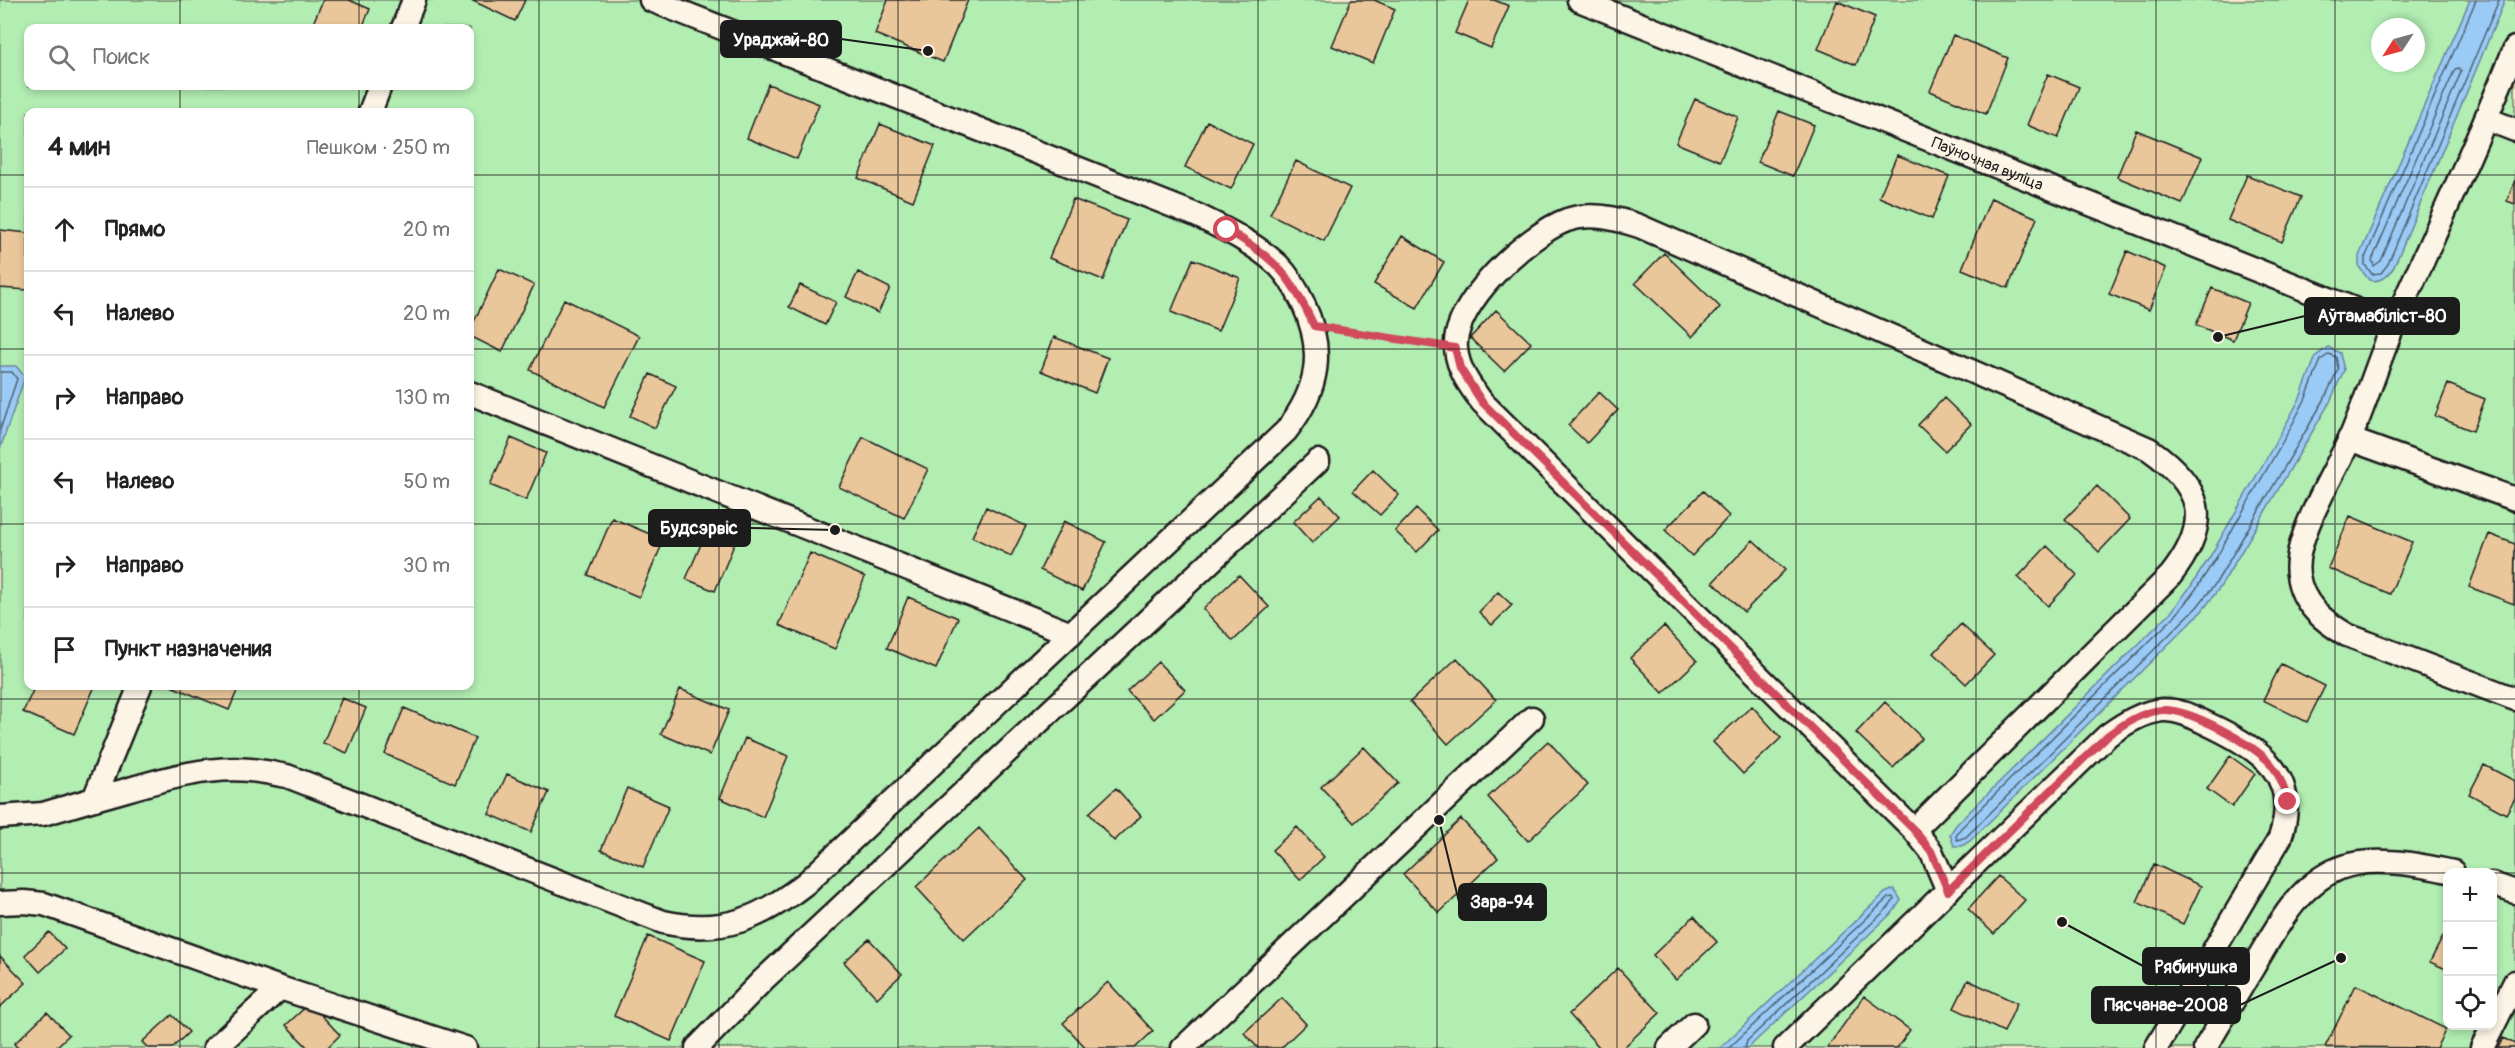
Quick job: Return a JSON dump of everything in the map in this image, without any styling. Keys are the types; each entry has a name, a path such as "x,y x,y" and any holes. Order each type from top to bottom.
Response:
{"lane":[{"path":"405,24 414,0"},
{"path":"0,817 43,814 182,775 218,770 250,770 287,776 663,922 689,928 737,922 761,913 785,900 806,883 1286,431 1302,411 1313,386 1317,358 1314,326 1299,293 1280,267 1255,246 1196,215 651,0"},
{"name":"Паўночная вуліца","path":"1579,0 2394,325"},
{"path":"2515,48 2487,119 2394,325 2349,440 2298,553 2297,574 2303,594 2314,612 2330,625 2348,635 2515,699"},
{"path":"372,108 378,90"},
{"path":"2487,119 2515,130"},
{"path":"1914,830 2171,575 2183,560 2193,543 2198,523 2195,504 2186,482 2170,464 2149,449 1649,230 1614,218 1591,216 1568,220 1546,231 1527,244 1481,289 1467,307 1457,327 1455,348 1460,368 1482,402 1914,830 1931,851 1948,891"},
{"path":"474,395 1071,634"},
{"path":"2349,440 2515,499"},
{"path":"697,1048 763,980 1318,461"},
{"path":"94,799 138,690"},
{"path":"1785,1048 2108,735 2135,718 2157,711 2177,711 2242,741 2258,751 2273,766 2283,784 2288,802 2286,820 2280,838 2156,1048"},
{"path":"1183,1048 1532,718"},
{"path":"2205,1048 2282,918 2298,897 2318,879 2342,867 2366,863 2400,863 2443,871"},
{"path":"2497,885 2515,892"},
{"path":"0,903 44,904 280,987 465,1048"},
{"path":"2482,1048 2515,982"},
{"path":"215,1048 280,987"},
{"path":"1669,1048 1694,1024"}],"path":[{"path":"1314,326 1455,348"}],"green space":[{"path":"0,0 2515,0 2515,1048 0,1048"}],"water":[{"path":"2470,0 2505,0 2394,267 2383,278 2369,280 2359,267 2359,256"},
{"path":"2328,347 2340,353 2344,370 2330,402 2221,586 2202,611 1970,841 1962,846 1954,846 1950,834 1956,825 2172,611 2191,586 2286,424 2300,398 2316,356"},
{"path":"0,366 16,366 24,376 24,380 0,449"},
{"path":"1894,889 1901,900 1894,911 1748,1048 1720,1048 1885,893"}],"building":[{"path":"323,0 349,0 370,9 364,24 313,24"},
{"path":"471,0 525,0 515,21"},
{"path":"888,0 968,0 943,62 875,34"},
{"path":"1351,0 1374,0 1395,9 1373,63 1332,46"},
{"path":"1469,0 1494,0 1509,6 1491,48 1455,33"},
{"path":"1837,1 1875,17 1856,65 1818,49"},
{"path":"1953,35 2008,58 1986,114 1930,91"},
{"path":"2048,74 2079,87 2058,138 2027,125"},
{"path":"768,84 819,104 797,159 747,138"},
{"path":"1695,99 1738,117 1720,161 1676,143"},
{"path":"1779,111 1814,125 1793,176 1758,162"},
{"path":"1207,121 1253,144 1231,189 1185,167"},
{"path":"880,124 935,146 913,201 858,178"},
{"path":"2136,130 2202,157 2182,204 2117,177"},
{"path":"1897,155 1949,176 1932,219 1879,197"},
{"path":"1296,161 1350,188 1324,241 1270,214"},
{"path":"2247,175 2301,197 2282,242 2228,220"},
{"path":"2515,180 2515,204 2507,201"},
{"path":"1991,198 2037,218 2008,288 1962,269"},
{"path":"1073,199 1127,220 1103,280 1049,258"},
{"path":"0,230 24,233 24,290 0,288"},
{"path":"1402,236 1444,262 1417,308 1374,284"},
{"path":"2127,251 2166,268 2149,310 2109,294"},
{"path":"1664,253 1720,307 1692,337 1635,283"},
{"path":"1193,259 1240,278 1218,331 1171,312"},
{"path":"499,269 534,285 502,352 474,338 474,322"},
{"path":"858,272 890,288 878,313 846,297"},
{"path":"800,285 836,302 825,325 789,307"},
{"path":"2212,288 2248,303 2233,340 2196,325"},
{"path":"564,299 639,336 604,407 530,370"},
{"path":"1496,310 1531,343 1504,371 1470,338"},
{"path":"1054,337 1108,358 1095,393 1041,371"},
{"path":"650,374 676,386 655,428 630,416"},
{"path":"2448,384 2485,399 2473,431 2435,416"},
{"path":"1599,392 1618,410 1587,443 1568,425"},
{"path":"1944,398 1971,424 1945,451 1918,425"},
{"path":"863,437 928,469 904,518 839,487"},
{"path":"511,438 546,453 526,500 490,485"},
{"path":"1373,470 1399,495 1380,515 1353,491"},
{"path":"2097,486 2130,519 2099,552 2065,519"},
{"path":"1703,491 1729,516 1692,556 1665,530"},
{"path":"1321,496 1340,516 1312,543 1293,522"},
{"path":"986,507 1026,526 1011,556 972,537"},
{"path":"1416,509 1438,530 1417,552 1395,531"},
{"path":"2350,516 2412,542 2390,594 2328,568"},
{"path":"612,518 664,540 639,597 588,575"},
{"path":"1064,521 1106,542 1082,591 1040,570"},
{"path":"708,528 736,540 715,591 686,579"},
{"path":"2489,534 2515,544 2514,604 2469,587"},
{"path":"1753,540 1785,570 1744,612 1713,582"},
{"path":"2047,546 2077,575 2048,606 2018,577"},
{"path":"810,553 865,577 835,649 779,625"},
{"path":"1239,575 1269,607 1233,641 1203,609"},
{"path":"1498,592 1512,605 1492,625 1479,612"},
{"path":"908,597 958,618 936,669 887,648"},
{"path":"1961,624 1994,655 1966,684 1934,653"},
{"path":"1664,626 1697,661 1663,693 1630,658"},
{"path":"1457,658 1496,700 1448,744 1410,702"},
{"path":"1158,662 1185,690 1154,719 1127,691"},
{"path":"2281,664 2325,686 2307,722 2263,700"},
{"path":"680,689 729,710 710,755 661,734"},
{"path":"33,690 93,690 74,734 23,712"},
{"path":"181,690 237,690 229,710"},
{"path":"342,698 366,708 347,753 323,743"},
{"path":"1885,702 1922,738 1893,768 1856,733"},
{"path":"1752,706 1781,738 1743,774 1713,742"},
{"path":"404,708 475,738 455,784 385,754"},
{"path":"745,738 788,756 763,817 720,798"},
{"path":"1548,741 1588,785 1528,841 1488,797"},
{"path":"1364,747 1398,783 1354,823 1321,787"},
{"path":"2230,756 2255,774 2232,807 2207,789"},
{"path":"2484,765 2515,781 2515,798 2506,814 2469,794"},
{"path":"507,774 549,792 531,832 489,814"},
{"path":"627,788 669,806 643,867 601,850"},
{"path":"1116,788 1141,816 1114,841 1089,813"},
{"path":"1461,819 1498,858 1439,913 1403,874"},
{"path":"1297,827 1324,857 1300,880 1272,850"},
{"path":"979,828 1027,880 964,939 916,887"},
{"path":"2154,864 2201,886 2183,924 2137,902"},
{"path":"1998,876 2025,900 1994,934 1968,909"},
{"path":"1694,916 1717,942 1676,980 1653,955"},
{"path":"49,932 65,949 40,972 25,955"},
{"path":"648,936 705,961 671,1041 614,1016"},
{"path":"2443,937 2443,968 2430,962"},
{"path":"869,939 902,974 877,998 844,962"},
{"path":"0,956 26,983 0,1007"},
{"path":"1618,968 1660,1013 1623,1048 1600,1048 1569,1014"},
{"path":"1968,980 2017,1003 2004,1032 1954,1008"},
{"path":"1108,982 1153,1031 1135,1048 1086,1048 1063,1023"},
{"path":"2356,985 2445,1030 2436,1048 2325,1047"},
{"path":"1864,996 1910,1030 1897,1048 1827,1048"},
{"path":"1282,998 1306,1024 1281,1048 1258,1048 1244,1033"},
{"path":"310,1003 340,1035 327,1048 308,1048 286,1025"},
{"path":"47,1012 69,1035 55,1048 18,1048 14,1044"},
{"path":"172,1015 189,1032 172,1048 148,1048 142,1042"},
{"path":"2503,1038 2515,1044 2515,1048 2498,1048"}],"place":[{"name":"Ураджай-80","path":"928,51"},
{"name":"Аўтамабіліст-80","path":"2218,337"},
{"name":"Будсэрвіс","path":"835,530"},
{"name":"Зара-94","path":"1439,820"},
{"name":"Рябинушка","path":"2062,922"},
{"name":"Пясчанае-2008","path":"2341,958"}],"route":[{"path":"1227,230 1255,246 1280,267 1299,293 1314,326 1455,348 1460,368 1482,402 1924,840 1937,862 1948,891 2108,735 2135,718 2150,712 2177,711 2242,741 2258,751 2273,766 2283,784 2288,802"}]}
